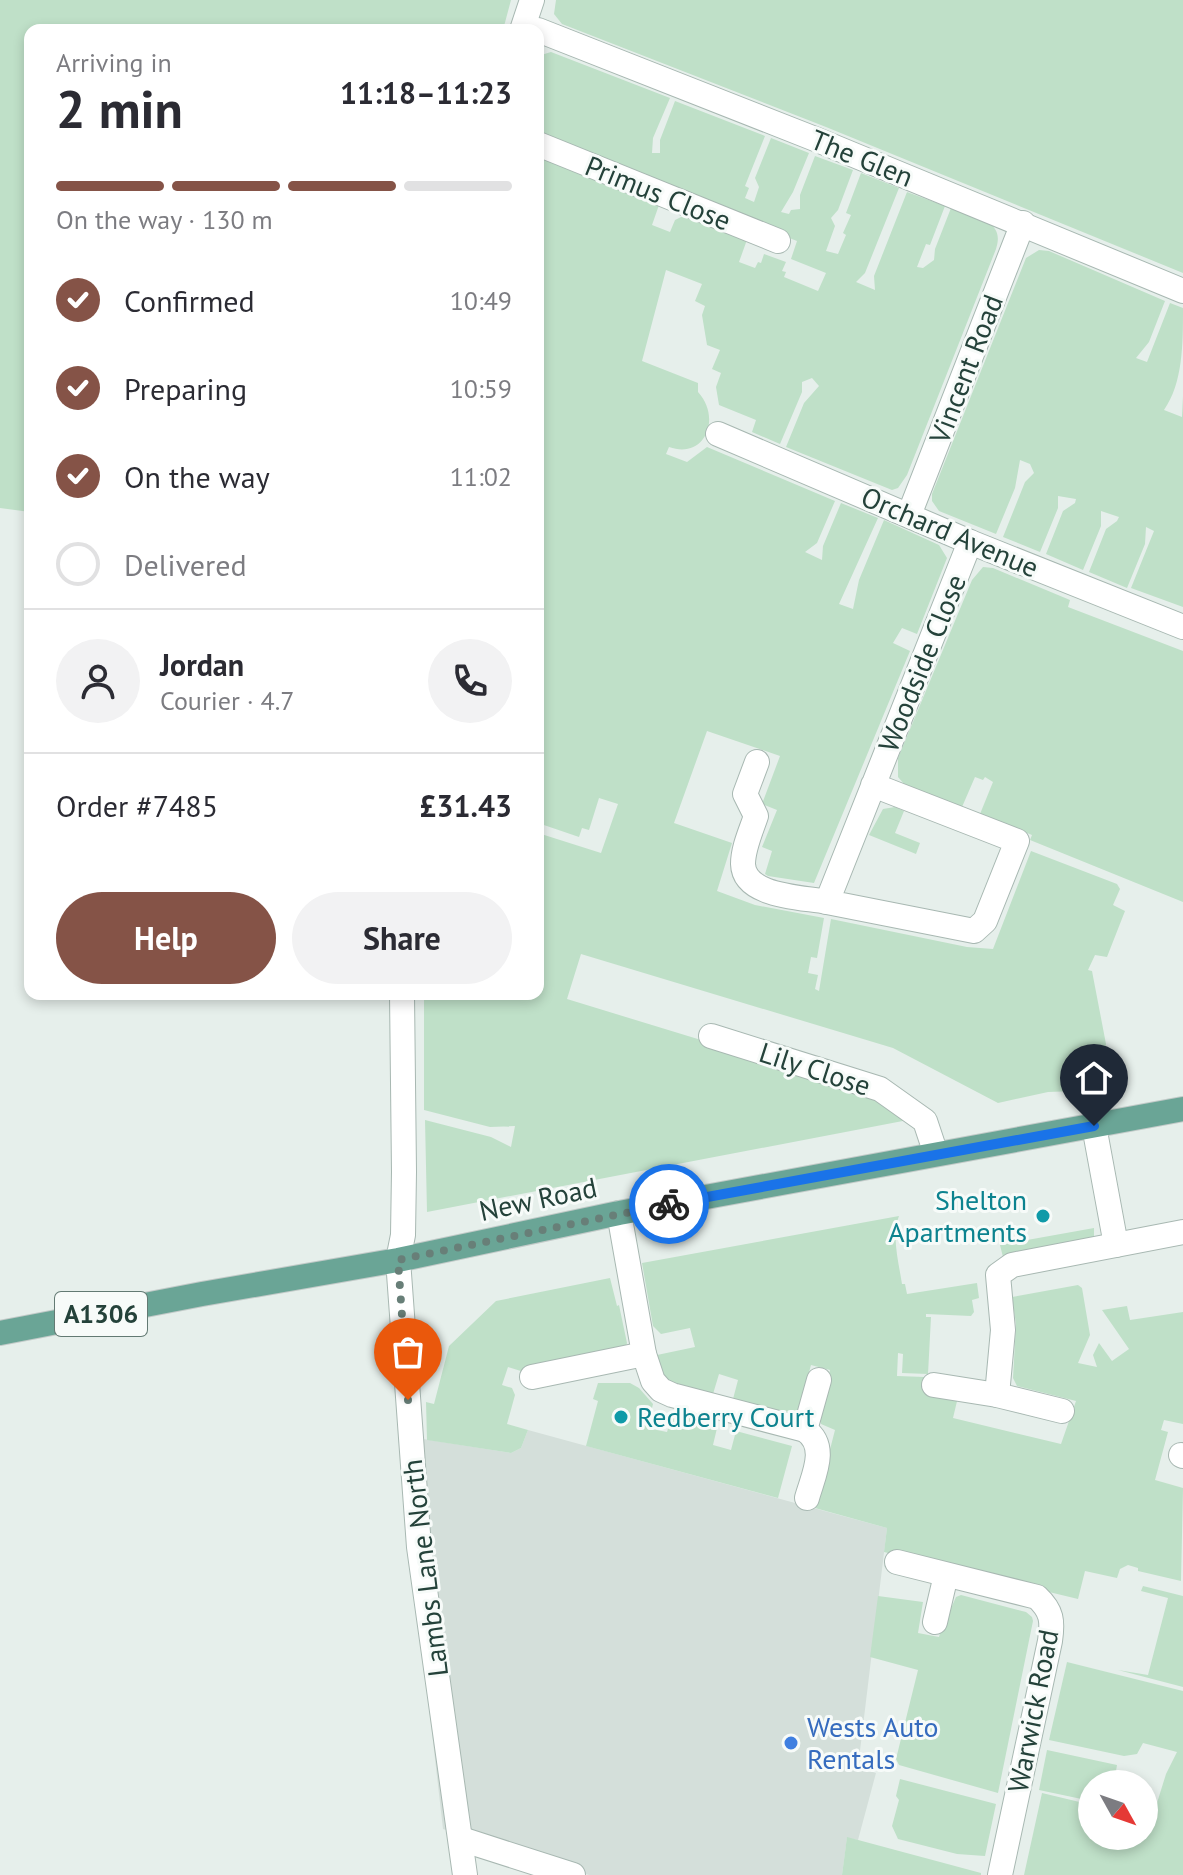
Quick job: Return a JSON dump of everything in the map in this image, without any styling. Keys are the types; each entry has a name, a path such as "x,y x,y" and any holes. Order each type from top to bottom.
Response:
{"main road":[{"name":"New Road","path":"0,1333 398,1260 619,1213 1183,1109"}],"street":[{"path":"530,24 532,0"},
{"name":"The Glen","path":"544,35 1023,223 1183,291"},
{"name":"Primus Close","path":"544,146 778,241"},
{"name":"Vincent Road","path":"909,515 1023,223"},
{"name":"Orchard Avenue","path":"718,434 970,542 1183,627"},
{"name":"Woodside Close","path":"827,902 970,542"},
{"name":"Woodside Close","path":"757,762 745,794 756,816 746,848 745,875 751,884 762,889 974,931 985,921 1017,841 873,785"},
{"name":"Lambs Lane North","path":"402,1000 404,1172 403,1235 398,1260 419,1547 465,1875"},
{"name":"Lily Close","path":"711,1036 880,1089 925,1121 936,1154"},
{"path":"1094,1126 1116,1245"},
{"path":"619,1213 644,1354 653,1381 661,1390 672,1395 805,1430 814,1436 818,1445 807,1498"},
{"path":"997,1395 1003,1330 998,1275 1012,1265 1183,1232"},
{"path":"532,1377 644,1354"},
{"path":"805,1430 819,1380"},
{"path":"934,1385 997,1395 1062,1411"},
{"name":"Warwick Road","path":"897,1562 1037,1597 1049,1608 1052,1623 1000,1875"},
{"path":"935,1622 946,1575"},
{"path":"461,1839 573,1875"}],"shaded area":[{"path":"528,1430 887,1528 858,1767 876,1773 858,1840 847,1838 842,1875 589,1875 443,1829 398,1435 511,1453 521,1448"}],"green space":[{"path":"0,0 511,0 505,24 24,24 24,511 0,508"},
{"path":"556,0 1183,0 1183,273 826,127 562,24 554,14"},
{"path":"551,52 670,98 653,138 652,153 660,153 660,140 675,101 765,136 745,186 749,188 745,198 754,202 759,187 755,178 771,138 809,153 781,212 789,214 791,210 800,209 800,195 815,156 853,170 838,210 831,218 835,226 826,251 838,254 851,215 846,213 861,173 899,188 865,273 856,282 875,290 874,276 907,192 945,206 930,245 926,244 917,267 923,268 934,260 935,249 951,208 991,224 996,230 996,249 907,475 898,488 892,490 786,447 804,403 819,386 812,378 802,382 802,392 780,444 752,432 756,420 719,405 716,387 721,373 712,369 720,350 707,345 702,315 705,306 695,301 702,284 666,270 642,361 698,383 698,392 709,413 709,424 706,434 692,448 669,447 666,454 687,462 707,447 835,501 817,543 805,552 822,560 823,546 841,503 878,518 839,604 853,609 859,580 884,520 939,545 947,558 917,634 902,628 893,643 910,651 814,883 765,874 772,851 762,847 777,810 762,804 780,756 707,731 674,823 732,843 717,891 755,905 824,918 817,958 811,957 808,973 818,975 815,989 819,991 831,919 967,947 993,949 1031,851 1117,884 1120,889 1113,905 1125,911 1107,957 1095,955 1088,970 1092,971 1106,1044 1103,1084 998,1103 893,1048 581,954 567,999 874,1093 908,1120 427,1212 425,1120 491,1137 511,1147 515,1126 490,1127 424,1110 424,1000 544,1000 544,835 601,853 618,804 599,798 589,830 582,828 579,837 544,825 544,154 659,205 652,225 670,232 675,220 687,214 748,237 739,262 755,268 764,254 786,262 782,271 786,272 784,277 818,291 826,273 791,259 797,241 544,141 544,54"},
{"path":"1039,250 1049,251 1165,301 1149,342 1136,358 1147,362 1170,303 1183,308 1178,375 1164,410 1182,417 1183,396 1183,607 1131,588 1154,531 1146,527 1145,544 1127,588 1089,572 1106,529 1119,517 1101,511 1101,526 1083,570 1046,554 1063,511 1076,499 1058,496 1058,508 1040,552 1003,537 1025,482 1034,473 1030,464 1020,460 1015,488 996,534 939,511 932,501 932,494 1026,258"},
{"path":"983,567 993,568 1070,600 1068,607 1183,651 1183,902 1030,840 1032,835 980,814 993,782 985,777 983,780 975,777 962,807 904,784 898,777 898,758 972,580"},
{"path":"895,807 904,811 895,833 920,843 916,854 869,835 883,809"},
{"path":"899,1216 896,1250 902,1284 905,1284 907,1294 977,1283 979,1298 972,1300 974,1312 971,1316 926,1314 926,1317 931,1317 928,1374 902,1373 903,1354 898,1353 897,1376 925,1377 925,1394 958,1397 953,1418 1061,1444 1076,1401 1017,1386 1013,1378 1016,1324 1012,1297 1078,1285 1082,1288 1090,1335 1078,1363 1097,1367 1093,1355 1099,1343 1112,1361 1129,1349 1102,1310 1127,1306 1130,1320 1183,1312 1183,1424 1164,1420 1161,1430 1168,1432 1155,1480 1183,1488 1181,1581 1138,1571 1138,1568 1128,1565 1120,1569 1117,1578 1085,1571 1078,1599 884,1552 887,1528 815,1508 835,1430 821,1424 819,1416 830,1370 811,1365 799,1410 794,1415 733,1399 738,1380 719,1374 713,1394 665,1380 657,1355 695,1347 690,1328 661,1334 653,1326 642,1263"},
{"path":"1094,1228 1094,1239 1003,1257 1000,1245"},
{"path":"610,1278 619,1305 627,1343 625,1349 524,1372 508,1367 502,1385 512,1388 515,1395 507,1424 528,1430 521,1448 511,1453 427,1440 426,1402 434,1404 449,1346 496,1301"},
{"path":"598,1383 630,1383 639,1388 653,1404 647,1428 667,1432 673,1412 718,1424 713,1445 731,1450 736,1431 792,1446 778,1498 586,1446 598,1401 593,1399"},
{"path":"1143,1586 1183,1596 1183,1687 1118,1670 1148,1675 1168,1598 1141,1591"},
{"path":"961,1595 1026,1612 1033,1621 998,1793 899,1765 896,1759 918,1670 870,1657 878,1596 923,1602 918,1633 939,1637 947,1605 952,1606 956,1597"},
{"path":"1067,1662 1183,1691 1183,1875 1024,1875 1042,1793 1078,1802 1078,1850 1158,1850 1158,1800 1177,1752 1143,1743 1137,1754 1124,1756 1049,1740"},
{"path":"1047,1750 1117,1765 1116,1770 1078,1770 1078,1798 1039,1790"},
{"path":"900,1779 996,1804 985,1856 957,1854 898,1839 892,1826 899,1800 896,1796"},
{"path":"847,1837 981,1873 981,1875 842,1875"}],"way so far":[{"path":"408,1400 398,1260 669,1204"}],"place":[{"name":"Shelton Apartments","path":"1043,1216"},
{"name":"Redberry Court","path":"621,1417"},
{"name":"Wests Auto Rentals","path":"791,1743"}],"route":[{"path":"669,1204 1094,1126"}]}
